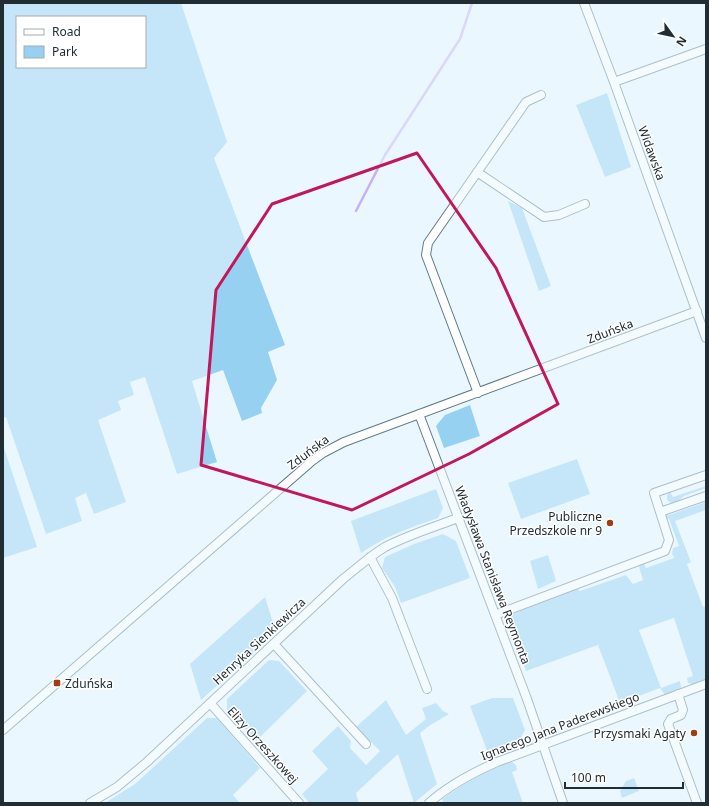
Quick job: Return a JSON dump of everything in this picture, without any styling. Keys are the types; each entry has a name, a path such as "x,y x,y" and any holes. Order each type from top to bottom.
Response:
{"street":[{"name":"Widawska","path":"584,3 697,311 704,323 706,338"},
{"path":"614,82 706,49"},
{"path":"478,393 426,255 428,243 526,102 541,95"},
{"path":"477,172 544,217 559,215 585,204"},
{"name":"Zduńska","path":"3,730 323,453 344,442 697,311"},
{"name":"Władysława Stanisława Reymonta","path":"419,414 544,744 564,803"},
{"path":"495,615 665,551 669,540 654,494 706,474"},
{"path":"660,512 706,496"},
{"name":"Henryka Sienkiewicza","path":"90,803 117,787 147,762 210,702 370,557 384,548 409,536 458,518"},
{"path":"370,557 392,598 427,689"},
{"path":"274,644 366,744"},
{"name":"Ignacego Jana Paderewskiego","path":"429,803 454,784 475,772 544,744 706,684"},
{"path":"678,694 683,710 681,715 671,719 668,724 697,803"},
{"name":"Elizy Orzeszkowej","path":"210,702 299,803"}],"highlighted area":[{"path":"417,153 496,268 558,404 469,454 352,510 201,465 216,290 272,204"}],"green space":[{"path":"3,3 181,3 227,142 214,158 285,345 268,352 277,380 261,408 262,413 242,421 223,370 192,381 217,462 177,474 145,377 130,382 134,395 118,401 121,410 98,420 126,502 94,514 86,493 75,498 82,521 46,534 6,417 3,418"},
{"path":"607,93 631,167 605,177 576,105"},
{"path":"508,201 522,208 551,286 539,291"},
{"path":"470,405 480,436 444,448 436,426 445,415"},
{"path":"3,445 37,547 3,558"},
{"path":"577,459 590,494 521,519 508,483"},
{"path":"706,486 706,488 684,496 676,503 671,503 667,500 667,495 670,492 673,497"},
{"path":"436,489 443,508 438,518 389,537 361,553 351,521"},
{"path":"706,502 706,510 675,521 691,562 687,564 703,607 706,606 706,679 692,684 688,683 687,678 693,676 674,618 639,630 661,688 680,681 681,688 665,695 660,688 620,703 598,645 526,671 506,613 577,588 580,591 626,575 633,584 643,580 639,567 643,562 646,568 674,558 672,553 673,548 679,546 669,519 663,519 664,515 669,515"},
{"path":"443,534 456,541 470,578 401,603 395,587 382,568 385,557 414,544"},
{"path":"548,555 556,581 538,589 530,561"},
{"path":"265,597 276,632 201,700 190,664"},
{"path":"269,660 279,661 307,691 256,741 227,709 227,699"},
{"path":"492,698 513,698 525,730 519,741 488,753 470,706"},
{"path":"386,700 406,735 426,719 422,708 436,703 443,711 449,714 420,733 437,784 414,803 398,754 356,793 359,803 309,803 302,794 328,769 312,751 338,726 351,741 350,748 366,765 380,751 356,727"},
{"path":"207,718 217,718 260,768 233,795 240,803 105,803 135,784"},
{"path":"509,762 512,762 517,766 517,770 512,772 523,803 444,803 442,799 458,788"},
{"path":"634,778 639,791 622,798 620,791 626,781"}],"waterway":[{"path":"3,6 11,3"},
{"path":"356,211 385,155 460,39 472,3"}],"place":[{"name":"Publiczne Przedszkole nr 9","path":"610,523"},
{"name":"Zduńska","path":"57,683"},
{"name":"Przysmaki Agaty","path":"694,733"}]}
